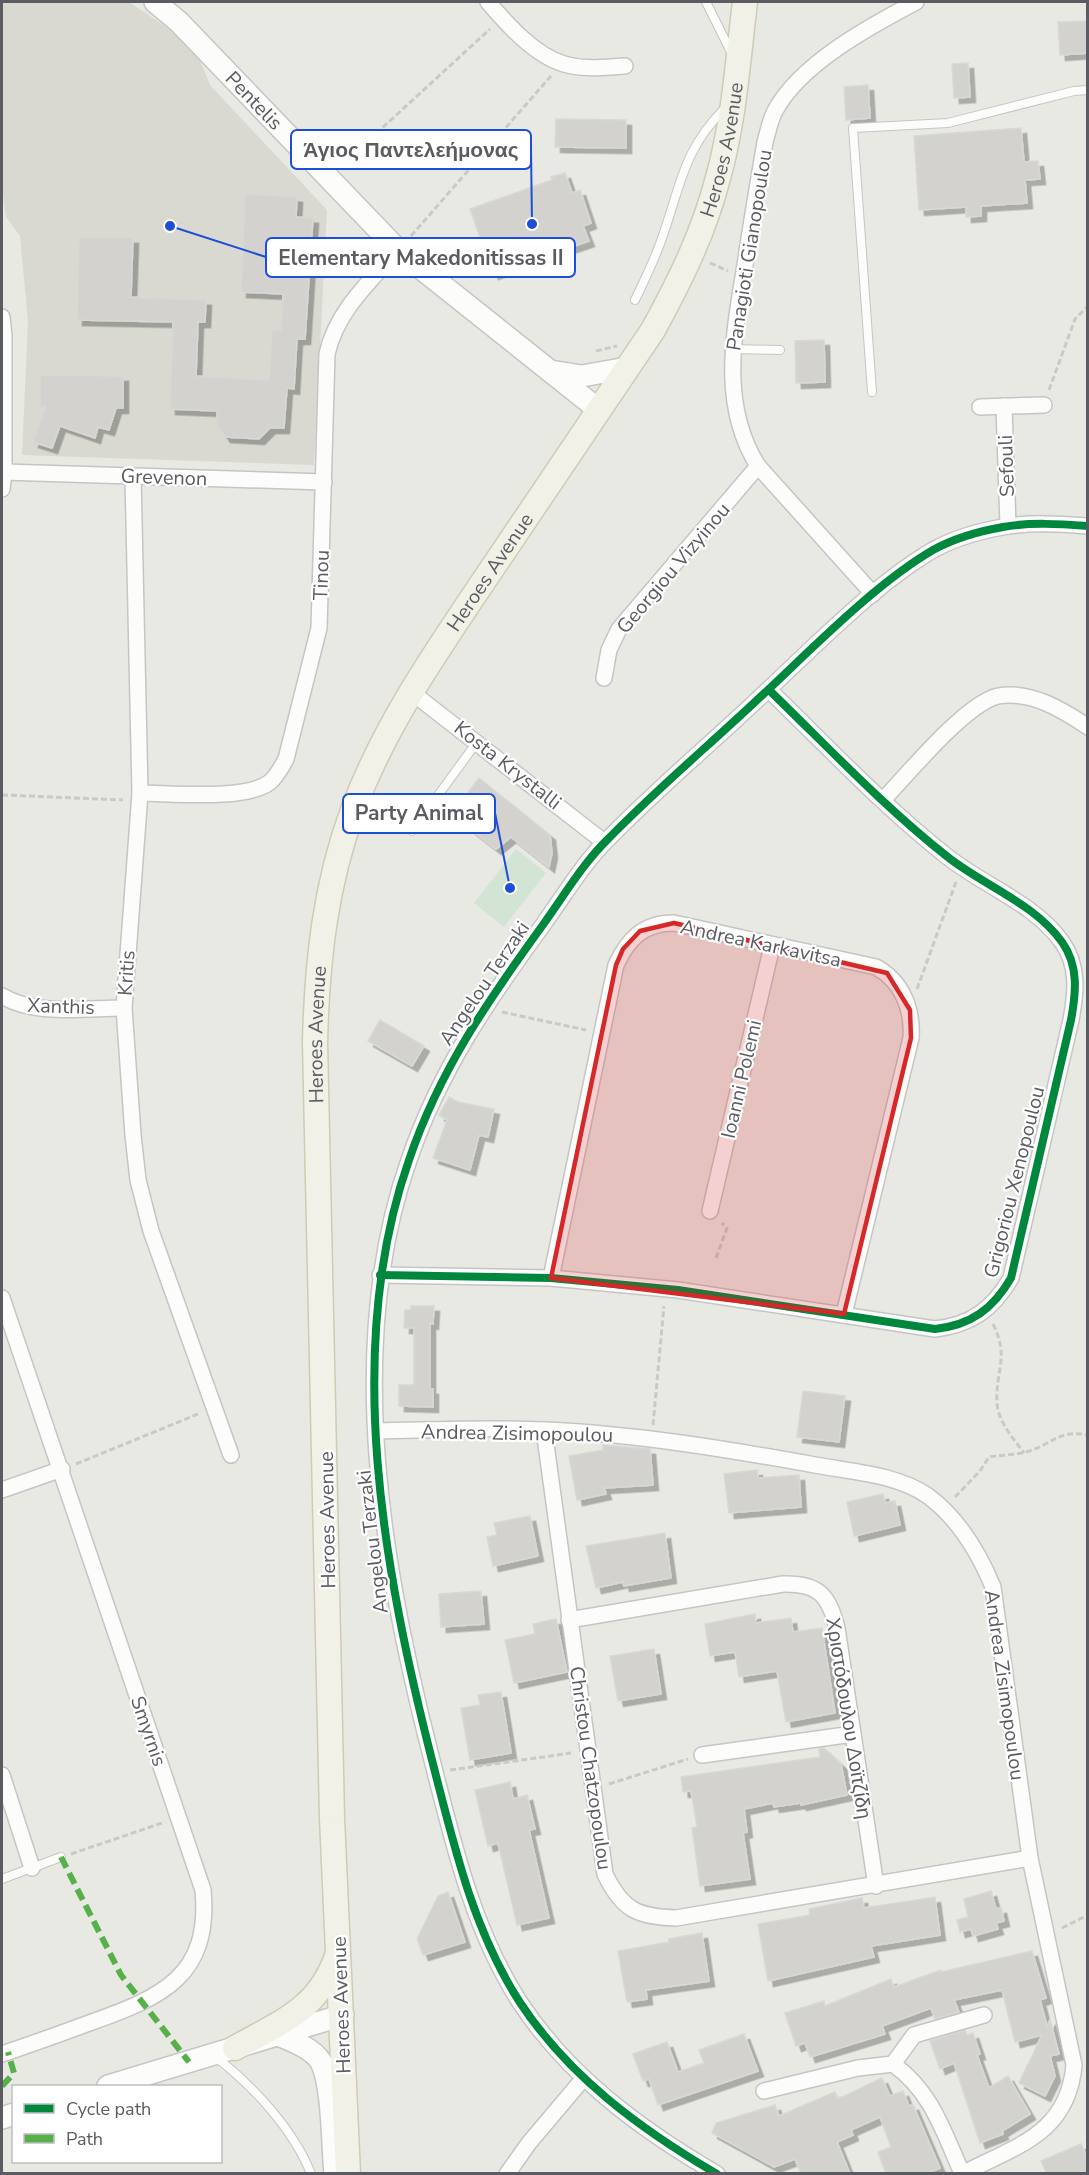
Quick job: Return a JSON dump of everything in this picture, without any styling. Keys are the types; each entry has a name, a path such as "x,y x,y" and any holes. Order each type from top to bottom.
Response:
{"main road":[{"name":"Heroes Avenue","path":"348,2174 343,2015 332,1818 315,1042 316,990 321,933 340,849 374,758 410,691 653,330 693,252 719,177 745,2"},
{"path":"224,2051 303,2009 322,1990 339,1949"}],"street":[{"name":"Pentelis","path":"155,2 179,22 398,250 599,410"},
{"path":"488,2 534,47 562,64 587,68 625,66"},
{"name":"Panagioti Gianopoulou","path":"873,594 758,466 740,432 735,412 732,349 765,142 775,111 801,76 845,44 916,2"},
{"name":"Tinou","path":"140,797 255,790 269,783 279,773 292,741 319,628 329,342 354,300 398,250"},
{"path":"2,316 4,472 2,489"},
{"path":"546,370 582,376 627,368"},
{"path":"980,407 1044,405"},
{"name":"Sefouli","path":"1004,406 1008,526"},
{"name":"Georgiou Vizyinou","path":"604,678 609,650 619,629 758,466"},
{"name":"Grevenon","path":"4,472 324,482"},
{"name":"Kritis","path":"133,476 140,797 124,1008 138,1180 151,1231 231,1455"},
{"name":"Angelou Terzaki","path":"717,2174 668,2145 584,2079 522,2006 487,1942 472,1903 435,1772 398,1619 384,1531 377,1431 375,1350 380,1275 385,1245 409,1159 459,1047 482,1008 604,842 873,594 937,548 980,532 1008,526 1088,526"},
{"name":"Grigoriou Xenopoulou","path":"380,1275 551,1278 666,1289 935,1329 954,1327 986,1311 1000,1297 1011,1278 1076,996 1075,977 1062,942 1047,925 962,866 883,800 769,690"},
{"name":"Kosta Krystalli","path":"410,691 478,741 604,842"},
{"path":"883,800 964,716 980,704 998,696 1038,700 1088,727"},
{"name":"Andrea Karkavitsa","path":"551,1278 616,965 623,949 640,931 654,925 674,923 876,967 895,982 910,1010 911,1038 844,1314"},
{"name":"Ioanni Polemi","path":"710,1211 772,946"},
{"name":"Xanthis","path":"2,996 13,1003 34,1007 124,1008"},
{"name":"Smyrnis","path":"2,1298 62,1469 203,1890 206,1915 197,1947 185,1971 167,1990 141,2004 2,2054"},
{"name":"Andrea Zisimopoulou","path":"377,1431 544,1430 652,1440 763,1455 887,1478 927,1496 943,1510 975,1550 993,1587 1030,1858 1074,2065 1068,2099 1050,2126 1031,2139 962,2173"},
{"name":"Christou Chatzopoulou","path":"544,1430 605,1874 619,1900 638,1913 676,1918 876,1886 1030,1858"},
{"path":"2,1490 62,1469"},
{"name":"Χριστόδουλου Δοϊτζίδη","path":"569,1620 783,1584 809,1587 820,1592 834,1615 876,1886"},
{"path":"702,1755 853,1734"},
{"path":"2,1775 32,1868"},
{"path":"111,2085 343,2015"},
{"path":"893,2064 914,2035 984,2015"},
{"path":"278,2034 299,2044 320,2061 327,2084 335,2174"},
{"path":"764,2091 858,2068 893,2064 914,2081 929,2101 962,2173"},
{"path":"507,2174 529,2143 584,2079"}],"lane":[{"path":"705,2 737,63"},
{"path":"872,392 853,128 948,123 1074,91 1088,90"},
{"path":"635,300 661,241 682,173 705,127 732,101"},
{"path":"732,349 780,350"},
{"path":"412,831 478,741"},
{"path":"2,1879 61,1857"},
{"path":"224,2051 241,2077 262,2098 294,2143 311,2174"}],"path":[{"path":"328,177 502,18"},
{"path":"398,250 562,64"},
{"path":"1044,405 1074,319 1088,306"},
{"path":"2,795 140,797"},
{"path":"910,1010 962,866"},
{"path":"482,1008 603,1034"},
{"path":"710,1211 727,1228 716,1258"},
{"path":"652,1440 666,1289"},
{"path":"986,1311 1002,1345 997,1403 1000,1416 1024,1453"},
{"path":"62,1469 214,1408"},
{"path":"943,1510 980,1471 989,1457 1024,1453 1040,1447 1060,1434 1075,1432 1088,1435"},
{"path":"435,1772 588,1751"},
{"path":"593,1789 702,1755"},
{"path":"61,1857 178,1818"},
{"path":"1046,1935 1088,1915"}],"highlighted area":[{"path":"674,923 887,973 910,1010 911,1038 844,1314 551,1278 616,965 623,949 640,931"}],"shaded area":[{"path":"2,2 129,2 194,46 210,85 327,210 314,465 22,455 28,321 20,236 6,217 2,188"}],"green space":[{"path":"516,849 546,873 504,927 474,903"}],"building":[{"path":"1088,21 1088,53 1060,55 1058,22"},
{"path":"968,63 970,97 954,98 952,64"},
{"path":"868,85 870,118 846,120 844,87"},
{"path":"556,119 626,120 626,148 555,147"},
{"path":"1021,128 1024,162 1038,161 1040,179 1025,180 1027,203 981,206 981,216 966,217 966,207 919,210 914,136"},
{"path":"565,173 572,193 580,190 591,223 583,226 589,241 493,274 470,209 552,180 551,177"},
{"path":"245,194 297,197 296,217 313,218 305,339 297,339 294,389 287,388 284,428 270,428 259,439 225,437 217,425 217,411 170,409 173,322 77,320 79,237 133,238 131,297 206,300 205,322 198,322 196,376 269,380 272,330 281,330 283,294 241,292"},
{"path":"824,340 825,382 796,383 795,341"},
{"path":"40,375 123,376 123,408 116,408 109,430 98,427 95,438 60,426 52,448 33,442 45,407 40,407"},
{"path":"479,778 550,835 552,853 549,867 511,837 496,849 470,829 481,816 462,800"},
{"path":"380,1020 424,1046 412,1066 368,1041"},
{"path":"449,1097 458,1102 494,1109 488,1137 479,1135 470,1170 433,1158 447,1120 439,1115"},
{"path":"411,1306 434,1306 433,1324 430,1323 430,1389 433,1389 433,1407 399,1406 399,1385 414,1385 414,1328 404,1328 405,1310 411,1310"},
{"path":"803,1391 845,1396 839,1442 797,1437"},
{"path":"603,1445 650,1449 653,1485 604,1488 606,1494 577,1500 569,1456 603,1450"},
{"path":"757,1470 758,1478 799,1475 801,1507 729,1513 724,1474"},
{"path":"883,1494 885,1503 895,1501 900,1525 854,1536 847,1502"},
{"path":"530,1516 538,1556 493,1566 487,1537 497,1535 494,1523"},
{"path":"665,1533 671,1578 624,1586 623,1582 596,1588 586,1546"},
{"path":"481,1591 484,1624 441,1627 439,1594"},
{"path":"755,1614 756,1623 791,1618 793,1632 822,1628 835,1713 786,1722 777,1671 739,1677 735,1652 710,1656 705,1624"},
{"path":"556,1619 567,1672 514,1683 505,1640 535,1634 533,1624"},
{"path":"654,1649 661,1694 618,1701 610,1656"},
{"path":"501,1692 511,1753 470,1760 461,1708 480,1705 478,1695"},
{"path":"824,1748 841,1764 847,1795 801,1805 801,1803 774,1807 773,1803 744,1809 747,1832 743,1833 750,1879 700,1886 692,1828 697,1827 691,1791 683,1792 681,1777 820,1757 819,1749"},
{"path":"510,1782 513,1799 527,1795 535,1829 529,1830 549,1918 517,1925 498,1843 488,1846 475,1790"},
{"path":"991,1891 996,1909 1001,1908 1004,1921 996,1923 998,1929 973,1936 971,1929 960,1932 957,1920 968,1917 964,1899"},
{"path":"448,1892 465,1942 423,1955 417,1939 438,1896"},
{"path":"935,1897 940,1935 871,1946 874,1957 768,1981 758,1924 810,1915 809,1909 862,1898 864,1908"},
{"path":"702,1933 709,1981 646,1990 647,1999 627,2002 618,1951 669,1942 669,1939"},
{"path":"1032,1951 1046,1998 1040,2000 1047,2026 1050,2020 1059,2054 1050,2056 1055,2076 1045,2096 1019,2083 1042,2035 1015,2042 1002,1990 954,2000 959,2012 935,2019 931,2008 882,2026 885,2034 810,2057 805,2043 796,2046 785,2013 824,2001 825,2006 891,1979 894,1987 941,1970 941,1972"},
{"path":"965,2030 967,2035 973,2033 980,2054 977,2055 989,2088 1008,2076 1030,2114 1002,2131 1003,2134 980,2143 954,2063 940,2069 930,2041"},
{"path":"744,2034 758,2071 658,2105 649,2079 643,2081 633,2054 667,2042 678,2072 704,2063 699,2050"},
{"path":"882,2078 890,2096 903,2091 909,2106 913,2105 940,2168 925,2174 886,2174 878,2152 891,2147 880,2117 851,2130 853,2135 837,2142 850,2174 801,2174 795,2159 774,2167 712,2133 716,2123 775,2105 779,2116 835,2092 838,2099"},
{"path":"1081,2144 1088,2159 1088,2174 1047,2174 1041,2161"}],"marked path":[{"path":"61,1857 121,1975 189,2062"},
{"path":"2,2086 14,2073 8,2052"}],"cycle path":[{"path":"717,2174 660,2139 633,2119 583,2077 560,2053 519,2001 503,1974 477,1916 449,1826 415,1691 386,1539 378,1462 374,1384 378,1308 389,1233 409,1160 421,1127 451,1065 504,979 600,847 842,621 910,565 949,542 994,529 1034,524 1088,526"},
{"path":"380,1275 551,1278 678,1290 935,1329 960,1324 980,1314 1004,1289 1011,1278 1071,1020 1075,990 1071,961 1062,942 1038,917 963,868 925,838 879,797 769,690"}],"place":[{"name":"Άγιος Παντελεήμονας","path":"532,224"},
{"name":"Elementary Makedonitissas II","path":"170,226"},
{"name":"Party Animal","path":"510,888"}]}
